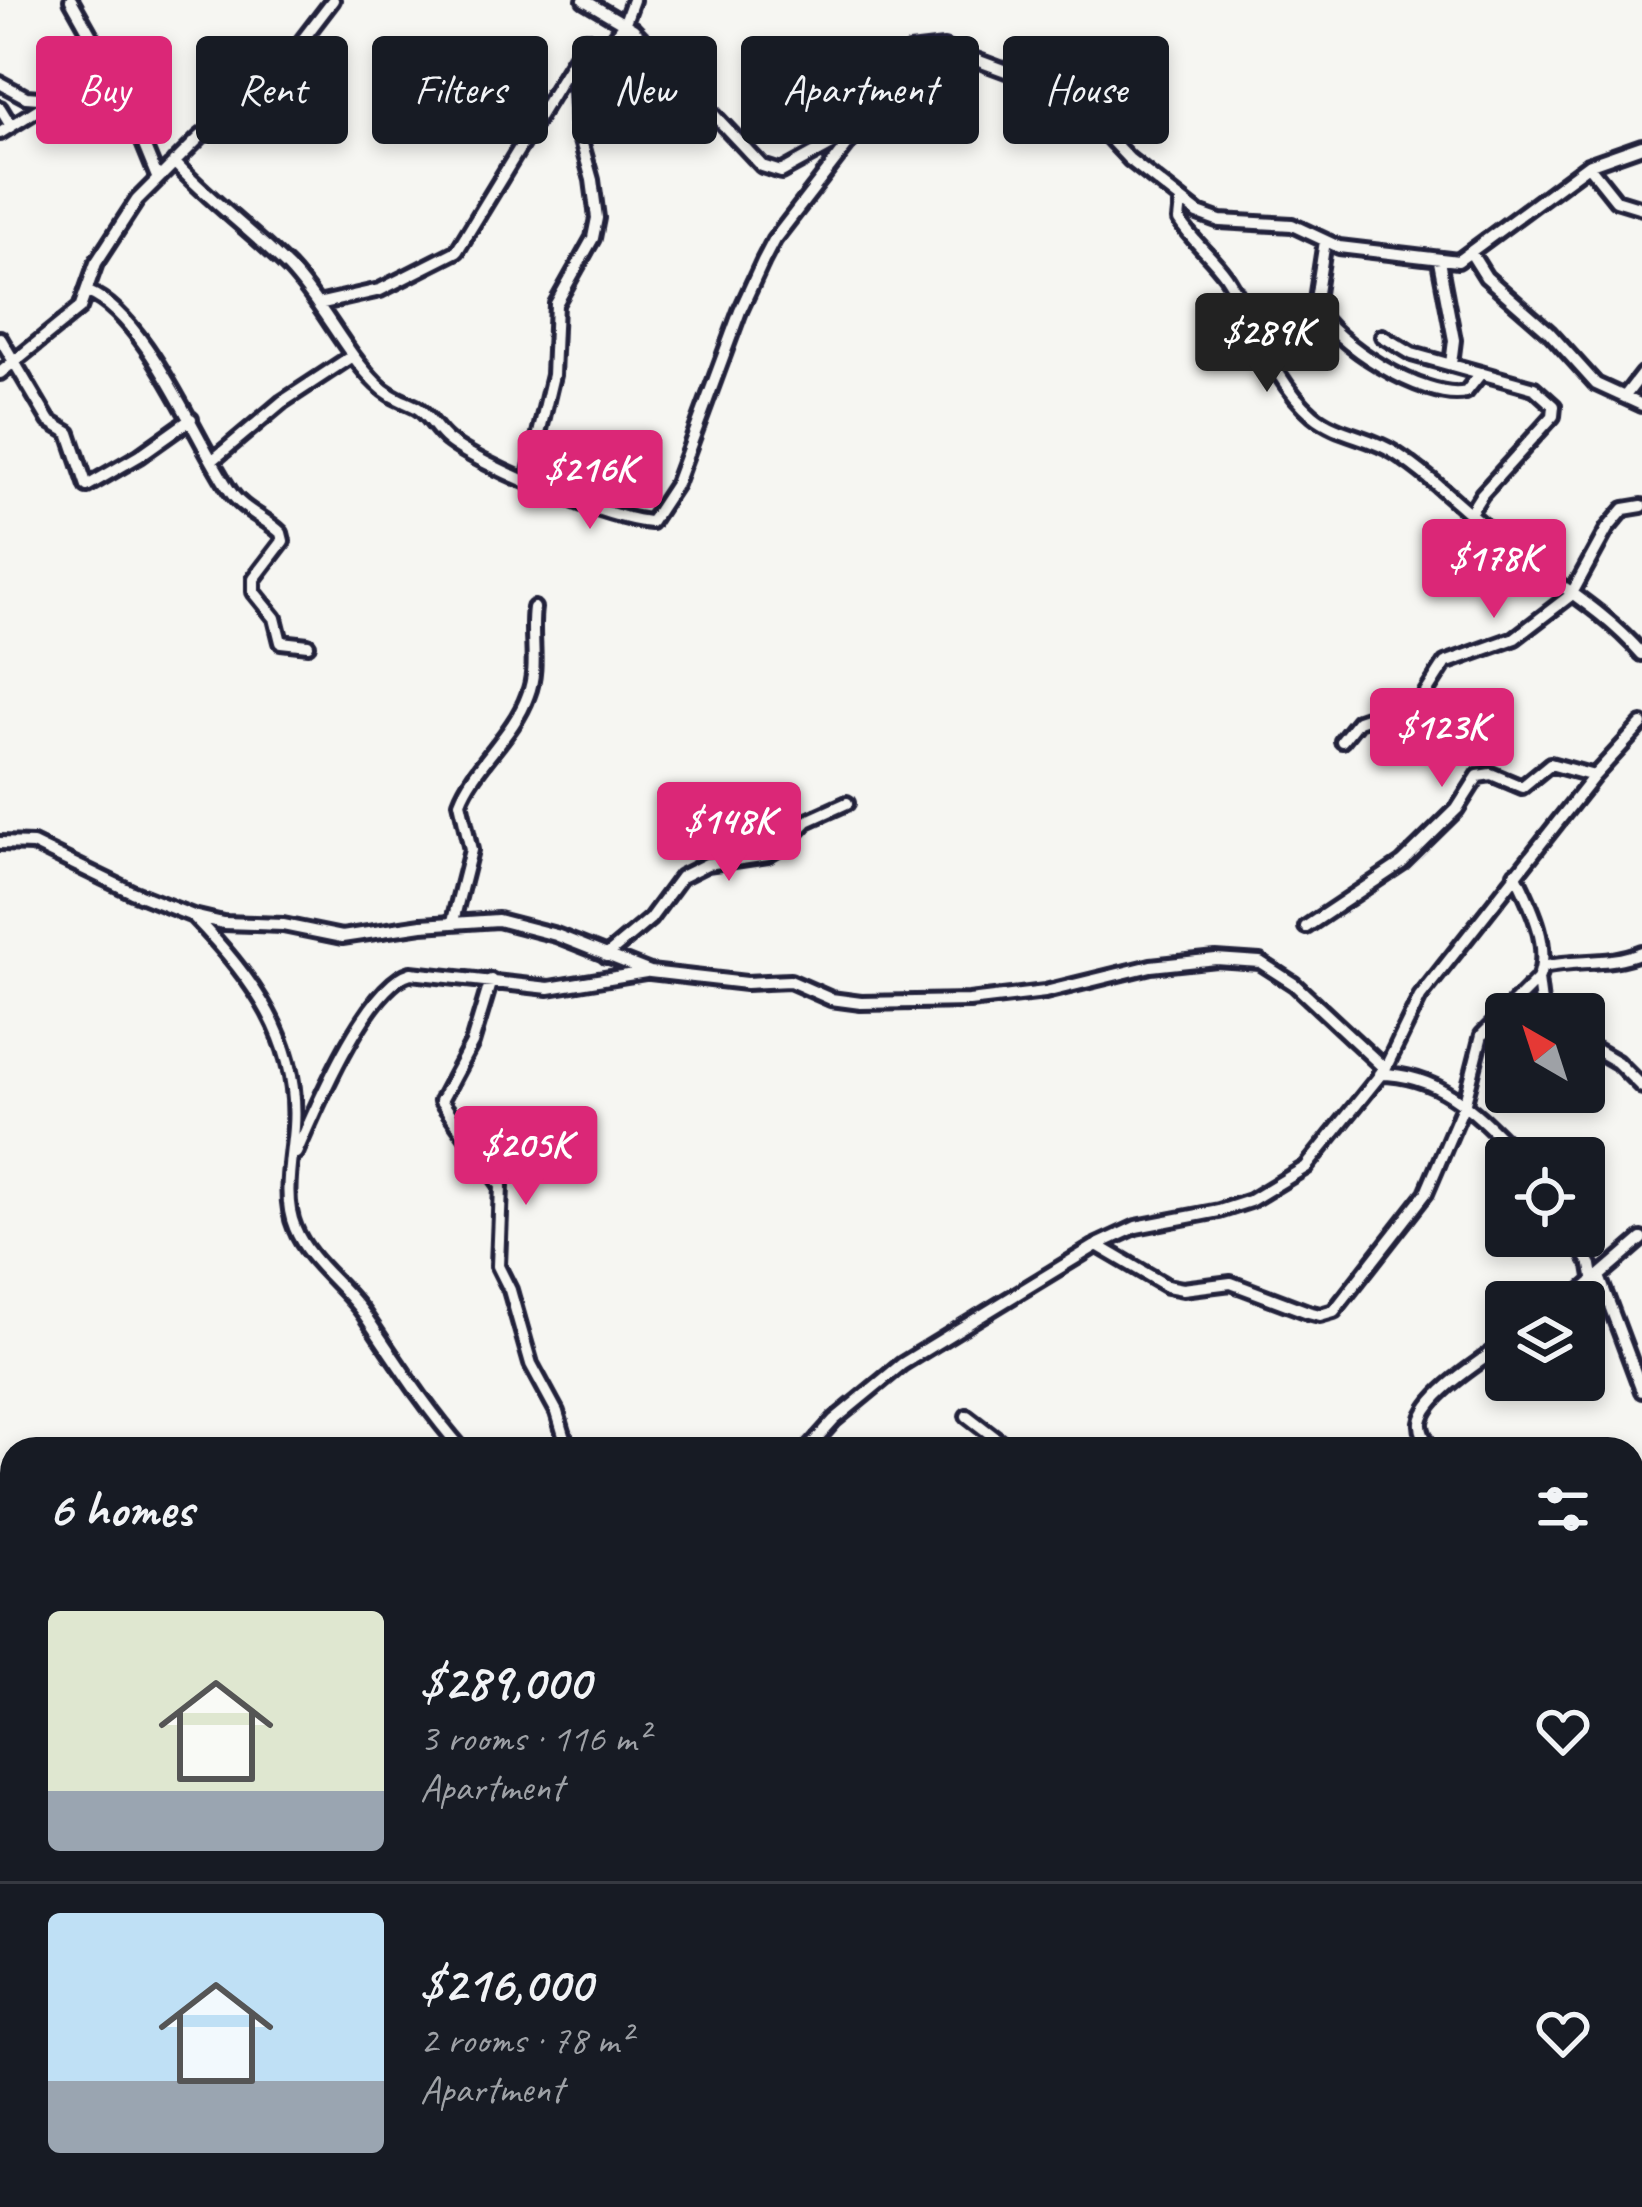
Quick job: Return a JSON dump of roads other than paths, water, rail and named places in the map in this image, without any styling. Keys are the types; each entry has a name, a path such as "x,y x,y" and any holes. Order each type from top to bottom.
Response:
{"street":[{"path":"71,0 91,36"},
{"path":"0,373 66,322 88,292 96,263 157,177 271,81 333,0"},
{"path":"584,0 625,22 741,144"},
{"path":"528,480 554,375 556,304 593,238 597,218 578,130 576,89 625,22 633,0"},
{"path":"979,59 1096,124 1129,159 1181,202 1209,218 1278,222 1339,247 1439,261 1459,261 1588,165 1642,146"},
{"path":"318,304 380,290 458,251 572,62"},
{"path":"0,83 36,98"},
{"path":"0,108 6,130 36,111"},
{"path":"144,144 157,177"},
{"path":"741,144 771,171 787,170 832,144"},
{"path":"174,162 279,259 378,385 401,403 416,407 452,443 607,515 646,522 656,517 676,484 740,311 774,241 848,144"},
{"path":"1588,165 1616,200 1642,208"},
{"path":"1181,202 1179,220 1226,276 1250,326 1306,408 1330,427 1395,453 1571,595 1611,621 1642,654"},
{"path":"1325,241 1315,306 1353,345 1387,370 1442,394 1466,392 1481,374"},
{"path":"1471,253 1486,277 1549,332 1595,384 1642,405"},
{"path":"1439,261 1454,340 1451,364"},
{"path":"88,292 102,300 146,348 232,495 283,536 254,579 254,592 275,618 281,642 308,645"},
{"path":"1382,336 1412,354 1534,388 1547,396 1555,412 1470,513"},
{"path":"0,338 52,425 70,434 87,486 191,419"},
{"path":"214,460 282,402 352,356"},
{"path":"1625,396 1642,374"},
{"path":"1342,741 1358,721 1418,702 1444,663 1514,638 1571,595 1607,530 1624,509 1642,506"},
{"path":"453,921 471,850 460,802 529,695 534,608"},
{"path":"819,1437 902,1364 1097,1245 1136,1227 1219,1211 1273,1190 1306,1167 1382,1072 1420,997 1514,874 1642,724"},
{"path":"1306,927 1402,863 1457,809 1478,776 1491,774 1522,787 1550,764 1559,764 1594,776"},
{"path":"606,956 650,919 681,877 707,863 768,855 785,845 807,821 847,803"},
{"path":"0,842 33,844 193,916 342,937 453,921 498,920 520,923 650,972 746,982 790,981 838,1001 869,1004 969,1001 1045,992 1151,966 1216,959 1260,962 1294,984 1382,1072 1439,1087 1466,1102 1500,1137"},
{"path":"1514,874 1536,922 1541,993"},
{"path":"193,916 261,1000 285,1044 294,1080 289,1205 303,1243 363,1313 430,1414 451,1437"},
{"path":"1097,1245 1167,1286 1183,1289 1232,1283 1308,1312 1328,1314 1342,1304 1378,1251 1419,1206 1466,1102 1482,1036 1541,973 1573,961 1603,963 1639,956"},
{"path":"292,1161 340,1060 388,986 411,974 549,988 650,972"},
{"path":"491,980 472,1042 441,1101 501,1186 498,1266 531,1364 557,1412 564,1437"},
{"path":"1605,1055 1642,1087"},
{"path":"1586,1257 1597,1281 1642,1239"},
{"path":"1605,1301 1642,1391"},
{"path":"1424,1437 1421,1420 1430,1406 1485,1357"},
{"path":"967,1416 994,1437"}]}
